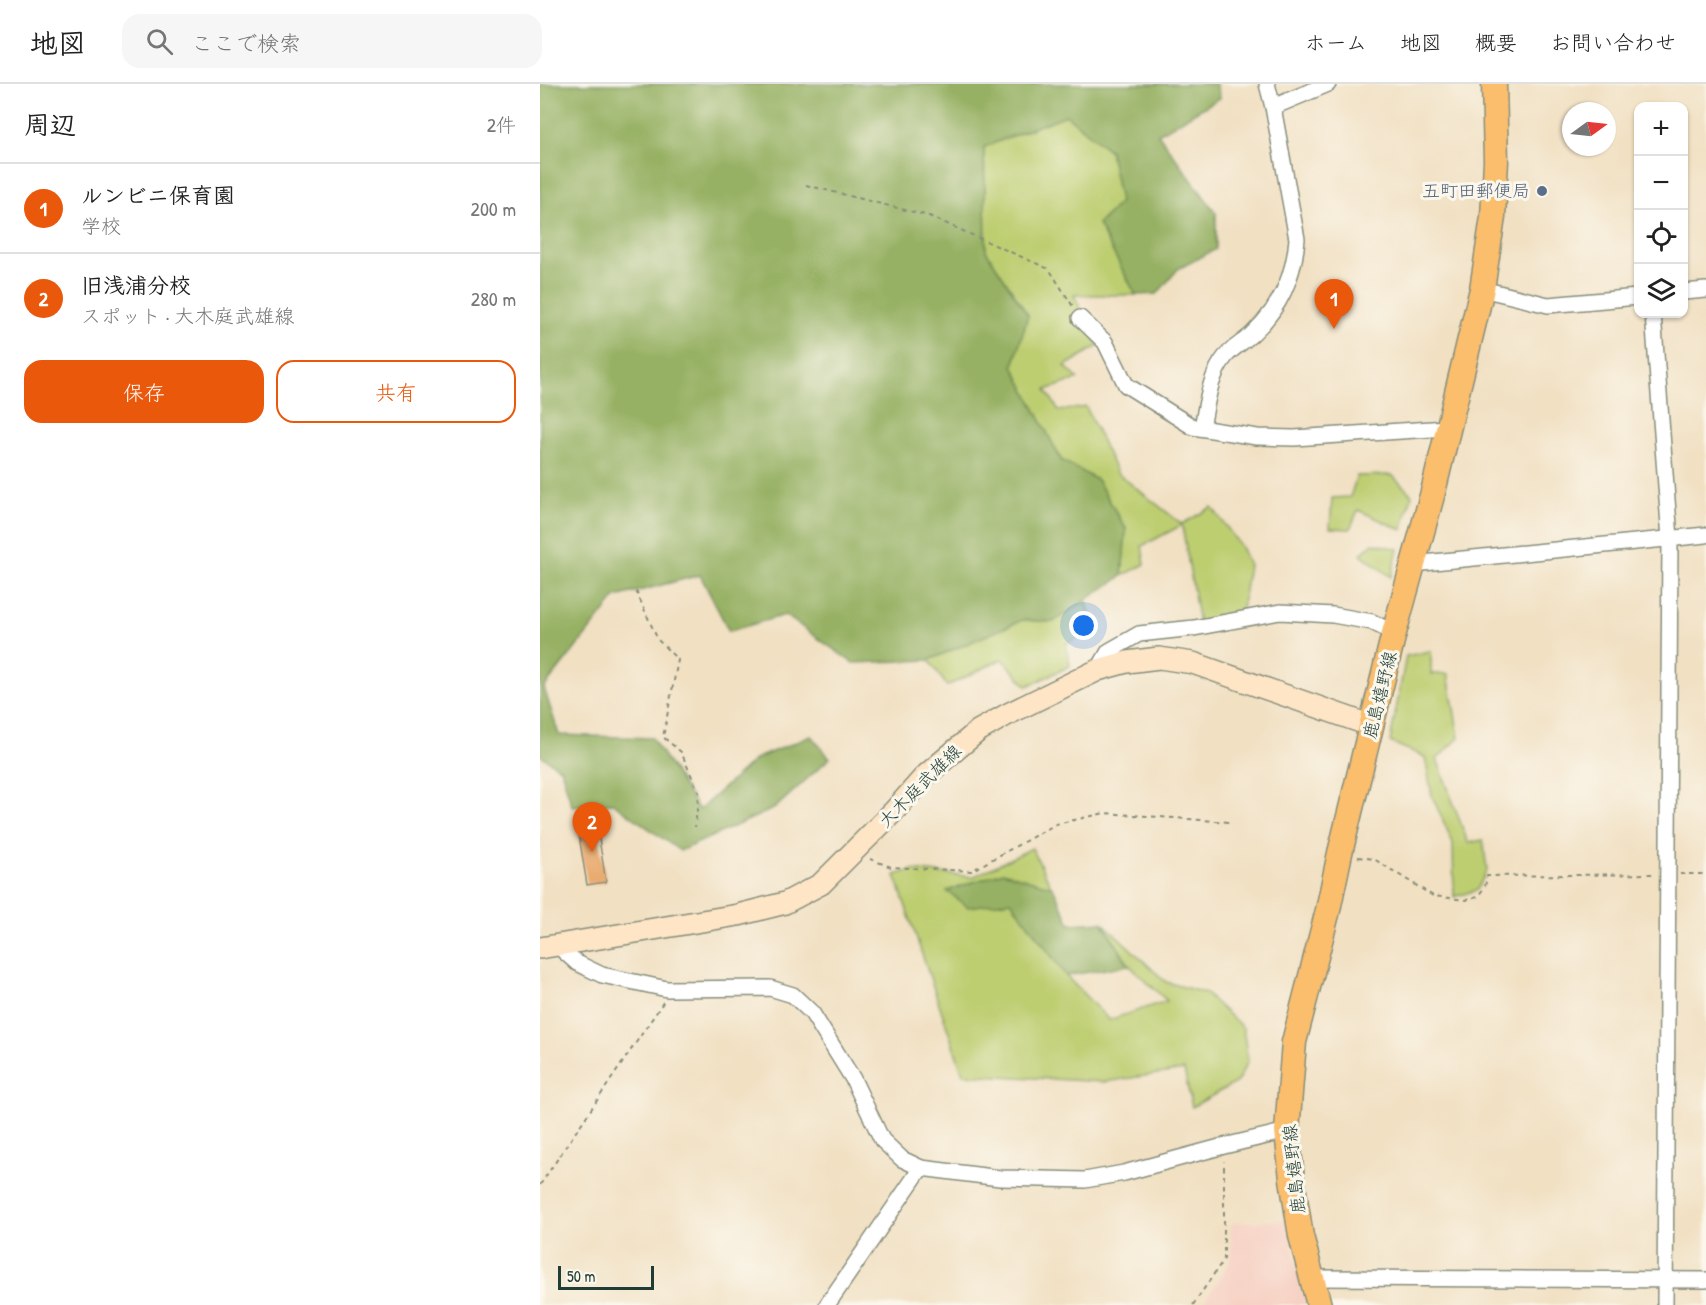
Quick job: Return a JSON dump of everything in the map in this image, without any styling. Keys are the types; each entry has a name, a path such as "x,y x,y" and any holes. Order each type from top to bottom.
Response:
{"main road":[{"name":"鹿島嬉野線","path":"1319,1305 1301,1236 1287,1131 1294,1042 1394,633 1482,289 1494,217 1496,161 1494,84"},
{"name":"大木庭武雄線","path":"548,946 738,915 765,909 806,894 821,884 853,853 925,776 978,731 1098,670 1128,662 1160,658 1193,663 1372,726"}],"street":[{"path":"1202,427 1212,381 1225,357 1254,332 1280,303 1295,258 1297,239 1267,84"},
{"path":"1273,107 1328,84"},
{"path":"1482,289 1548,305 1634,297"},
{"path":"1688,292 1706,290"},
{"path":"1080,318 1105,342 1126,385 1193,427 1257,437 1294,438 1447,428"},
{"path":"1653,318 1670,539 1665,1305"},
{"path":"1413,564 1706,535"},
{"path":"1098,670 1109,651 1139,634 1194,628 1280,612 1333,615 1372,622 1394,633"},
{"path":"548,946 602,975 667,989 770,988 793,995 812,1013 847,1070 882,1140 902,1159 921,1168 1000,1178 1085,1180 1124,1173 1287,1131"},
{"path":"827,1305 921,1168"},
{"path":"1313,1278 1706,1280"}],"path":[{"path":"806,184 929,216 1049,269 1080,318"},
{"path":"636,591 658,640 678,660 663,737 681,752 699,793 696,827"},
{"path":"853,853 891,867 971,871 1056,824 1105,813 1229,822"},
{"path":"1340,854 1374,859 1433,896 1466,900 1477,897 1485,887 1487,876 1706,874"},
{"path":"540,1185 663,1005 667,989"},
{"path":"1193,1305 1224,1259 1224,1146"}],"shaded area":[{"path":"1286,1220 1306,1305 1202,1305 1230,1262 1232,1223"}],"green space":[{"path":"540,84 1216,84 1220,98 1158,134 1216,213 1216,249 1178,269 1157,294 1136,295 1098,224 1120,202 1110,151 1066,115 984,147 986,251 1028,315 1013,366 1061,460 1097,480 1126,529 1122,576 1053,622 1022,620 929,660 853,663 785,615 729,631 700,575 616,597 544,688 559,735 652,738 699,810 757,758 811,736 830,758 775,808 680,851 613,803 572,806 561,769 540,755"},
{"path":"1066,115 1110,151 1121,202 1098,224 1136,295 1074,295 1098,346 1065,366 1078,379 1046,390 1059,411 1086,407 1117,473 1182,524 1212,507 1241,547 1249,565 1241,615 1199,623 1182,525 1142,546 1145,564 1122,576 1126,529 1097,480 1061,460 1013,366 1028,315 986,251 984,147"},
{"path":"1392,475 1412,495 1402,530 1358,510 1350,529 1330,528 1332,498 1350,497 1357,476"},
{"path":"1373,543 1398,549 1391,577 1361,554"},
{"path":"1086,600 1094,627 1066,644 1070,666 1027,686 1002,659 947,686 929,660 1022,620 1053,622"},
{"path":"1431,651 1431,674 1448,674 1459,738 1437,759 1468,843 1483,840 1487,870 1477,890 1454,897 1453,843 1432,796 1425,757 1390,742 1406,656"},
{"path":"1032,848 1070,924 1066,976 1109,1020 1167,1001 1129,965 1102,922 1166,982 1205,993 1243,1028 1248,1061 1237,1082 1192,1107 1184,1070 1104,1082 963,1074 895,875 912,870 973,877"},
{"path":"1003,872 1053,887 1070,924 1102,922 1129,965 1066,976 1011,901 968,907 947,891"}],"building":[{"path":"596,820 606,882 587,885 577,823"}],"place":[{"name":"五町田郵便局","path":"1542,191"},
{"name":"ルンビニ保育園","path":"1334,329"},
{"name":"旧浅浦分校","path":"592,852"}]}
